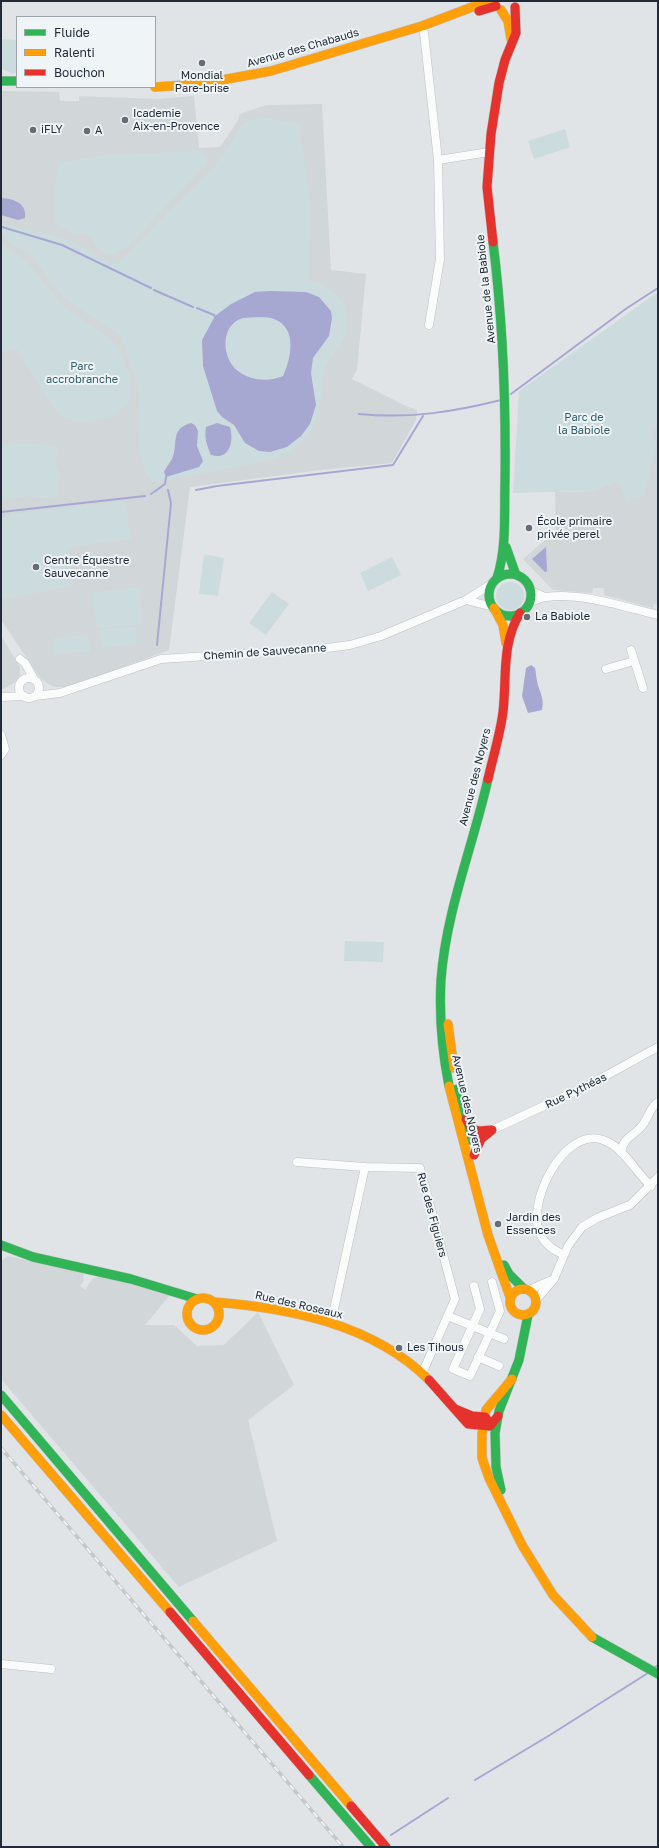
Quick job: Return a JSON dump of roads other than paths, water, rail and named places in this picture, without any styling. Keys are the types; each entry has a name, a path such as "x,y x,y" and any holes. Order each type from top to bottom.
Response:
{"main road":[{"name":"Avenue des Chabauds","path":"156,87 200,84 271,71 495,4 508,11 518,3"},
{"name":"Avenue de la Babiole","path":"495,581 502,562 504,535 506,415 505,357 488,187 489,152 498,83 516,33 518,3"},
{"name":"Avenue de la Babiole","path":"495,4 506,16 511,31 512,44"},
{"path":"1,82 16,81"},
{"name":"Avenue de la Babiole","path":"504,535 511,564 516,575"},
{"path":"509,574 516,575 525,581 530,591 529,603 520,613 515,615 503,615 493,607 489,595 495,581 509,574"},
{"name":"Avenue des Noyers","path":"493,607 503,625 507,645"},
{"name":"Avenue des Noyers","path":"510,1297 506,1280 494,1255 460,1116 447,1011 447,979 454,912 498,739 504,704 507,645 513,622 520,613"},
{"path":"460,1116 472,1129 480,1131 492,1130"},
{"name":"Avenue des Noyers","path":"460,1116 469,1137 503,1263 509,1274 527,1289"},
{"path":"474,1155 481,1139 492,1130"},
{"path":"469,1137 481,1139"},
{"name":"Rue des Roseaux","path":"1,1245 21,1255 90,1269 182,1294 193,1302 206,1298 214,1302 238,1304 294,1314 331,1323 375,1341 400,1356 421,1372 443,1394 468,1424 486,1426"},
{"path":"521,1347 515,1313 510,1306 510,1297 516,1290 527,1289 535,1296 536,1300 534,1309 528,1315 517,1367 503,1400 494,1433 496,1474 522,1545"},
{"path":"193,1302 188,1316 190,1321 198,1328 203,1329 213,1326 219,1317 219,1312 214,1302"},
{"path":"219,1312 229,1304"},
{"path":"515,1313 519,1315 528,1315"},
{"path":"494,1450 489,1443 485,1417 486,1410 512,1379"},
{"path":"1,1395 386,1847"},
{"name":"Rue des Roseaux","path":"455,1408 472,1416 485,1417"},
{"path":"1,1416 371,1847"},
{"path":"498,1416 486,1426 482,1458 489,1478 522,1545 553,1595 591,1636 653,1672"}],"street":[{"path":"424,33 438,160 440,259 429,325"},
{"path":"438,160 489,152"},
{"name":"Chemin de Sauvecanne","path":"35,696 60,692 161,659 320,649 350,645 381,636 466,600 495,581"},
{"path":"530,591 545,597"},
{"path":"529,603 545,597 560,596 596,601 658,615"},
{"path":"466,600 493,607"},
{"path":"631,650 643,688"},
{"path":"1,696 24,696 30,698 35,696 39,690 36,680 25,663 20,659 24,669 21,693 24,696"},
{"path":"606,669 634,661"},
{"path":"1,696 30,678 36,680 43,686 60,692"},
{"path":"1,735 5,749 1,755"},
{"name":"Rue Pythéas","path":"492,1130 589,1085 658,1047"},
{"path":"621,1152 624,1140 641,1127 645,1122 648,1112 658,1102"},
{"path":"564,1255 545,1242 540,1235 536,1223 536,1216 549,1176 558,1159 566,1151 578,1142 592,1139 602,1139 621,1152 651,1186"},
{"path":"297,1162 365,1167 331,1323"},
{"name":"Rue des Figuiers","path":"365,1167 420,1168 455,1299 421,1372"},
{"path":"536,1300 554,1279 564,1255 582,1227 597,1218 630,1205 651,1186 658,1177"},
{"path":"527,1289 554,1279"},
{"path":"474,1286 480,1309 471,1326 453,1369 470,1376 500,1311 492,1282"},
{"path":"448,1316 504,1339"},
{"path":"478,1357 499,1366"},
{"path":"1,1664 51,1669"}],"water":[{"path":"1,198 18,202 24,208 25,218 18,220 1,215"},
{"path":"255,292 306,292 319,297 331,311 332,318 329,336 313,358 311,373 316,405 310,424 301,436 287,447 270,452 259,451 245,443 234,425 222,417 217,411 203,366 202,340 215,316 231,304","holes":["243,318 270,318 282,323 287,329 290,337 290,353 283,376 266,380 254,379 238,371 233,366 226,351 227,335 235,322"]},
{"path":"191,423 195,425 198,431 197,446 203,461 199,467 166,477 164,472 174,453 177,433 184,426"},
{"path":"217,423 230,427 231,444 223,455 217,456 211,455 205,434 206,427"},
{"path":"546,547 547,571 545,572 532,559"},
{"path":"531,665 535,668 543,706 542,710 528,713 522,696 526,668"}],"waterway":[{"path":"2,227 62,245 151,288"},
{"path":"511,394 627,308 658,288"},
{"path":"154,290 193,307"},
{"path":"197,308 214,315 216,319"},
{"path":"359,414 396,416 413,415 466,408 501,400"},
{"path":"196,490 217,486 393,465 423,416"},
{"path":"151,494 165,484 166,477"},
{"path":"157,645 171,503 168,490"},
{"path":"1,512 145,496"},
{"path":"654,1668 658,1665"},
{"path":"475,1780 648,1673"},
{"path":"391,1835 448,1798"}],"railway":[{"path":"1,1448 343,1847"}],"place":[{"name":"Mondial Pare-brise","path":"202,63"},
{"name":"Icademie Aix-en-Provence","path":"125,120"},
{"name":"iFLY","path":"33,130"},
{"name":"A","path":"87,131"},
{"name":"École primaire privée perel","path":"529,528"},
{"name":"Centre Équestre Sauvecanne","path":"36,567"},
{"name":"La Babiole","path":"527,617"},
{"name":"Jardin des Essences","path":"498,1224"},
{"name":"Les Tihous","path":"399,1348"}],"park label":[{"name":"Parc accrobranche","path":"82,373"},
{"name":"Parc de la Babiole","path":"584,424"}]}
